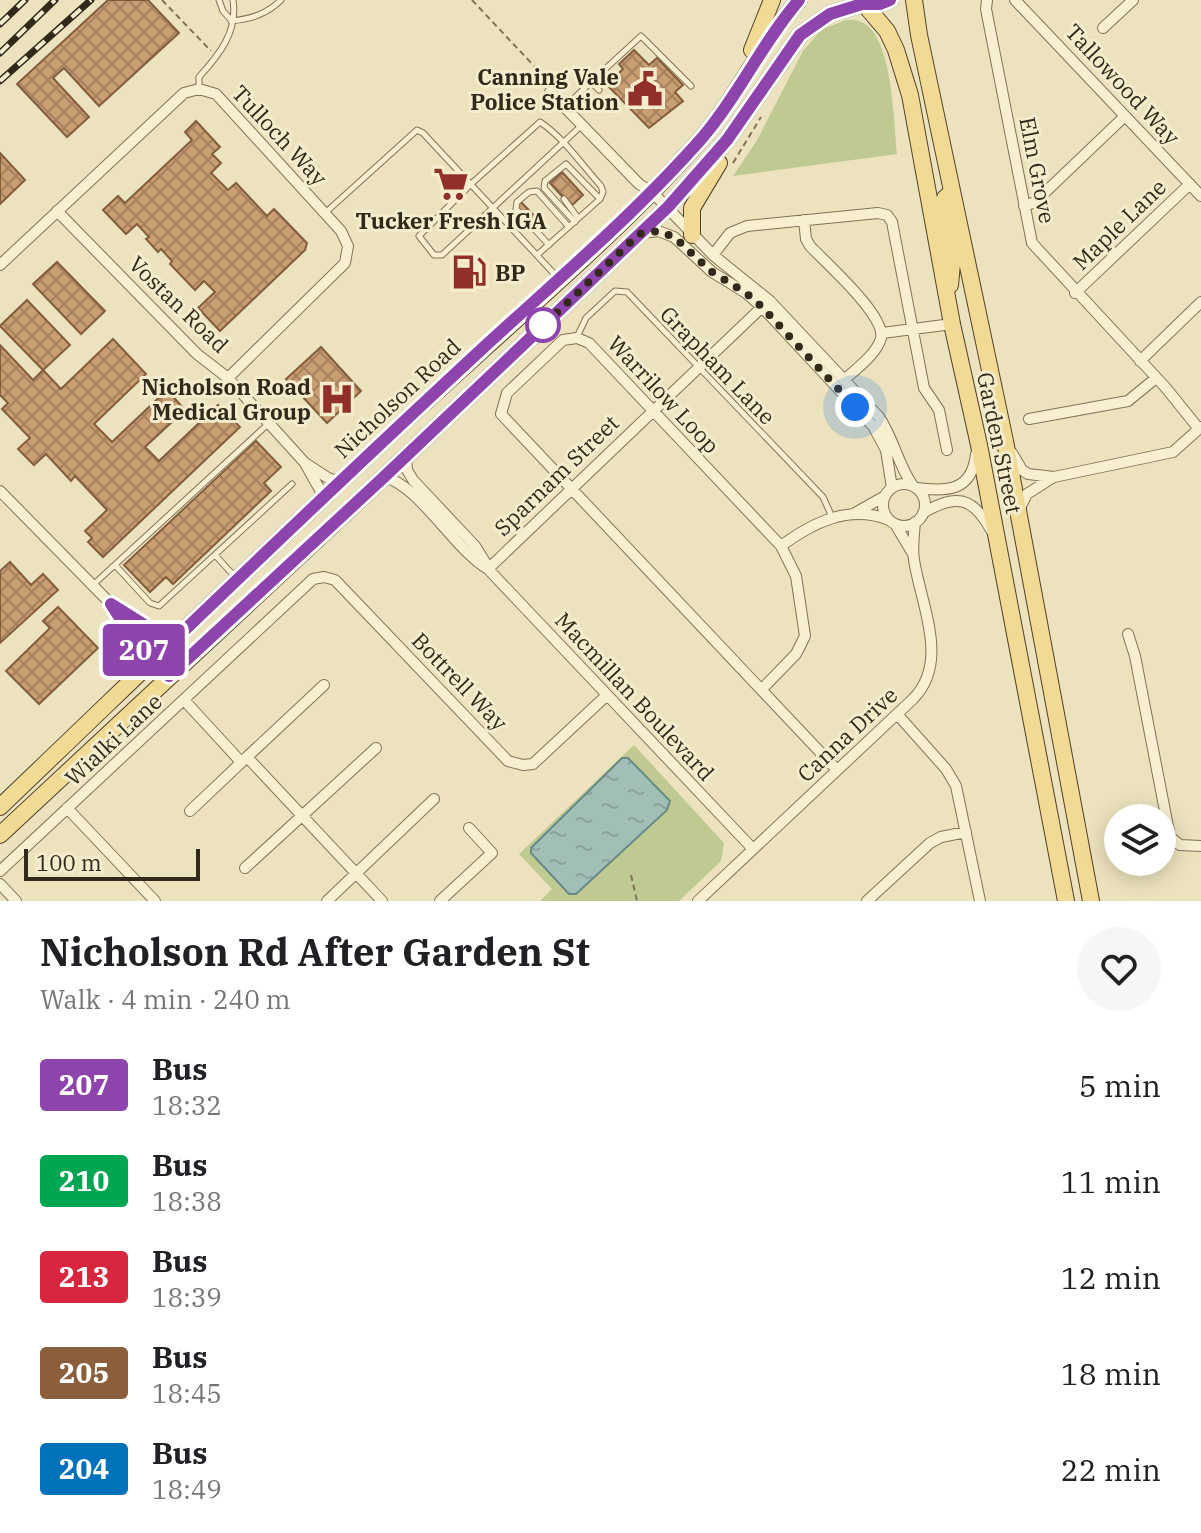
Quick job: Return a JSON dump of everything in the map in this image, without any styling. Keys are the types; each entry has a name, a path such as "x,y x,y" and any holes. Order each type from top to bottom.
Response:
{"main road":[{"path":"737,93 772,0"},
{"name":"Nicholson Road","path":"0,807 237,579 652,192 703,137 737,93 768,39 799,0"},
{"path":"0,835 668,207 702,170 756,100 800,35 830,14 860,3 880,4 890,0"},
{"name":"Garden Street","path":"914,0 1005,441 1091,901"},
{"name":"Garden Street","path":"860,3 887,31 904,70 1066,901"},
{"path":"692,235 692,208 710,176 749,122 756,100"},
{"path":"948,299 952,264 943,207 945,198 952,192"},
{"path":"1051,820 1060,818 1063,811 1058,731"}],"street":[{"name":"Elm Grove","path":"987,0 1032,243 1200,428"},
{"name":"Tallowood Way","path":"1015,0 1201,196"},
{"path":"1103,28 1133,0"},
{"name":"Tulloch Way","path":"0,265 184,93 199,89 216,94 341,231 348,246 345,263 228,378"},
{"path":"550,92 713,255 770,301 844,380 887,429 905,475 924,500 923,513"},
{"path":"1024,206 1035,202 1125,116"},
{"name":"Maple Lane","path":"1075,293 1190,184"},
{"name":"Vostan Road","path":"57,211 197,354 228,378 305,463 324,497"},
{"path":"713,255 730,233 747,226 878,213 887,215 892,222 924,388 939,410 947,450"},
{"path":"804,220 807,242 870,310 882,333 877,348 844,380"},
{"path":"639,234 658,231 674,237 712,272 746,293 879,434 890,464 883,509 892,522"},
{"path":"1140,361 1201,302"},
{"name":"Sparnam Street","path":"488,569 762,307"},
{"path":"882,333 952,324"},
{"name":"Warrilow Loop","path":"762,689 796,654 805,636 796,576 781,546 589,343 577,338 563,340 507,393 501,414 837,770"},
{"path":"1029,419 1128,401 1156,378"},
{"path":"1005,441 1022,470 1039,477 1054,477 1173,452 1200,428"},
{"path":"853,514 906,484 949,489 963,484 973,472 979,445"},
{"name":"Macmillan Boulevard","path":"406,456 407,470 413,480 475,546 488,569"},
{"name":"Vostan Road","path":"305,463 340,482"},
{"name":"Macmillan Boulevard","path":"384,477 403,486 467,552 488,569 753,849"},
{"path":"1018,512 1027,494 1054,477"},
{"path":"0,491 111,604 131,635 182,664"},
{"path":"781,546 808,526 832,517 853,514 877,516 909,525 923,513 951,501 967,502 979,511 997,538"},
{"name":"Canna Drive","path":"892,522 913,556"},
{"name":"Canna Drive","path":"698,901 920,692 932,666 932,648 913,556 915,522"},
{"name":"Bottrell Way","path":"288,603 313,579 324,577 335,580 508,761 533,764 606,696"},
{"name":"Wialki Lane","path":"0,871 288,603"},
{"path":"111,604 143,624 169,676"},
{"path":"1128,634 1170,837 1180,845 1201,846"},
{"path":"190,811 324,685"},
{"path":"184,700 303,815 382,901"},
{"path":"897,714 952,778 980,901"},
{"path":"245,868 376,748"},
{"path":"327,901 434,799"},
{"path":"67,808 155,901"},
{"path":"440,901 492,853 469,828"},
{"path":"867,901 930,843 941,837 966,832"},
{"path":"0,884 16,901"}],"lane":[{"path":"219,0 231,21"},
{"path":"199,89 199,77 227,44 233,0"},
{"path":"231,21 258,15 272,9 281,0"},
{"path":"564,107 641,36 691,86"},
{"path":"591,82 599,90"},
{"path":"537,255 600,199 603,192 601,186 562,144 545,124 536,123 421,232 421,241 434,255 442,255 562,144 582,126"},
{"path":"324,213 417,130 559,279"},
{"path":"574,222 544,188 545,181 566,164 600,199"},
{"path":"549,245 516,209 517,202 529,192 537,191 574,222"},
{"path":"564,199 574,222"},
{"name":"Grapham Lane","path":"577,338 586,318 615,291 627,292 823,497 832,517"},
{"path":"93,586 269,423"},
{"path":"115,565 150,603 159,606 292,484"},
{"path":"215,555 237,579"}],"path":[{"path":"162,0 217,58"},
{"path":"472,0 534,66 550,92"},
{"path":"631,875 637,901"}],"green space":[{"path":"846,20 857,20 870,28 879,42 890,80 897,154 733,176 756,142 803,51 821,30"},
{"path":"634,745 724,843 721,861 679,901 540,901 552,889 519,854"}],"water":[{"path":"622,758 628,758 670,801 667,810 576,894 569,894 531,853 531,848"}],"building":[{"path":"108,0 148,0 179,33 99,106 64,68 53,78 89,117 67,137 17,84"},
{"name":"Canning Vale Police Station","path":"634,50 649,65 657,58 683,85 675,92 683,101 649,128 607,85 623,69 619,64"},
{"path":"196,121 220,147 212,154 221,163 211,173 228,190 236,183 267,216 274,209 307,243 305,250 220,331 198,308 215,292 204,281 195,290 170,264 172,261 161,249 158,252 146,239 149,237 137,224 126,234 103,210 118,196 125,203 192,140 185,132"},
{"path":"0,153 25,180 0,204"},
{"path":"562,172 583,195 571,206 550,183"},
{"path":"521,202 545,227 540,232 516,207"},
{"path":"57,262 105,311 81,334 33,284"},
{"path":"27,300 70,345 43,370 0,326"},
{"path":"113,339 146,374 94,424 112,442 167,390 185,410 145,447 159,461 218,405 240,427 103,557 88,542 92,538 85,531 107,510 75,476 71,481 46,454 34,465 18,449 30,438 2,409 8,403 0,395 0,345 33,380 43,370 61,389"},
{"path":"321,347 361,391 327,423 286,379"},
{"path":"256,441 281,467 264,483 271,491 173,584 166,577 150,592 124,565"},
{"path":"10,562 31,585 43,574 58,590 0,643 0,571"},
{"path":"58,607 98,648 39,704 6,671 50,628 43,621"}],"railway":[{"path":"0,24 25,0"},
{"path":"0,53 55,0"},
{"path":"0,81 91,0"}],"bus line":[{"name":"207","path":"799,0 778,24 731,101 703,137 652,192 166,648 143,624 111,604 131,635 169,676 668,207 727,140 800,35 830,14 862,4 880,4 890,0"}],"place":[{"name":"Canning Vale Police Station","path":"645,89"},
{"name":"Tucker Fresh IGA","path":"451,184"},
{"name":"BP","path":"469,272"},
{"name":"Nicholson Road Medical Group","path":"337,399"}],"route":[{"path":"543,325 540,329 639,234 658,231 680,241 712,272 762,307 855,407"}]}
